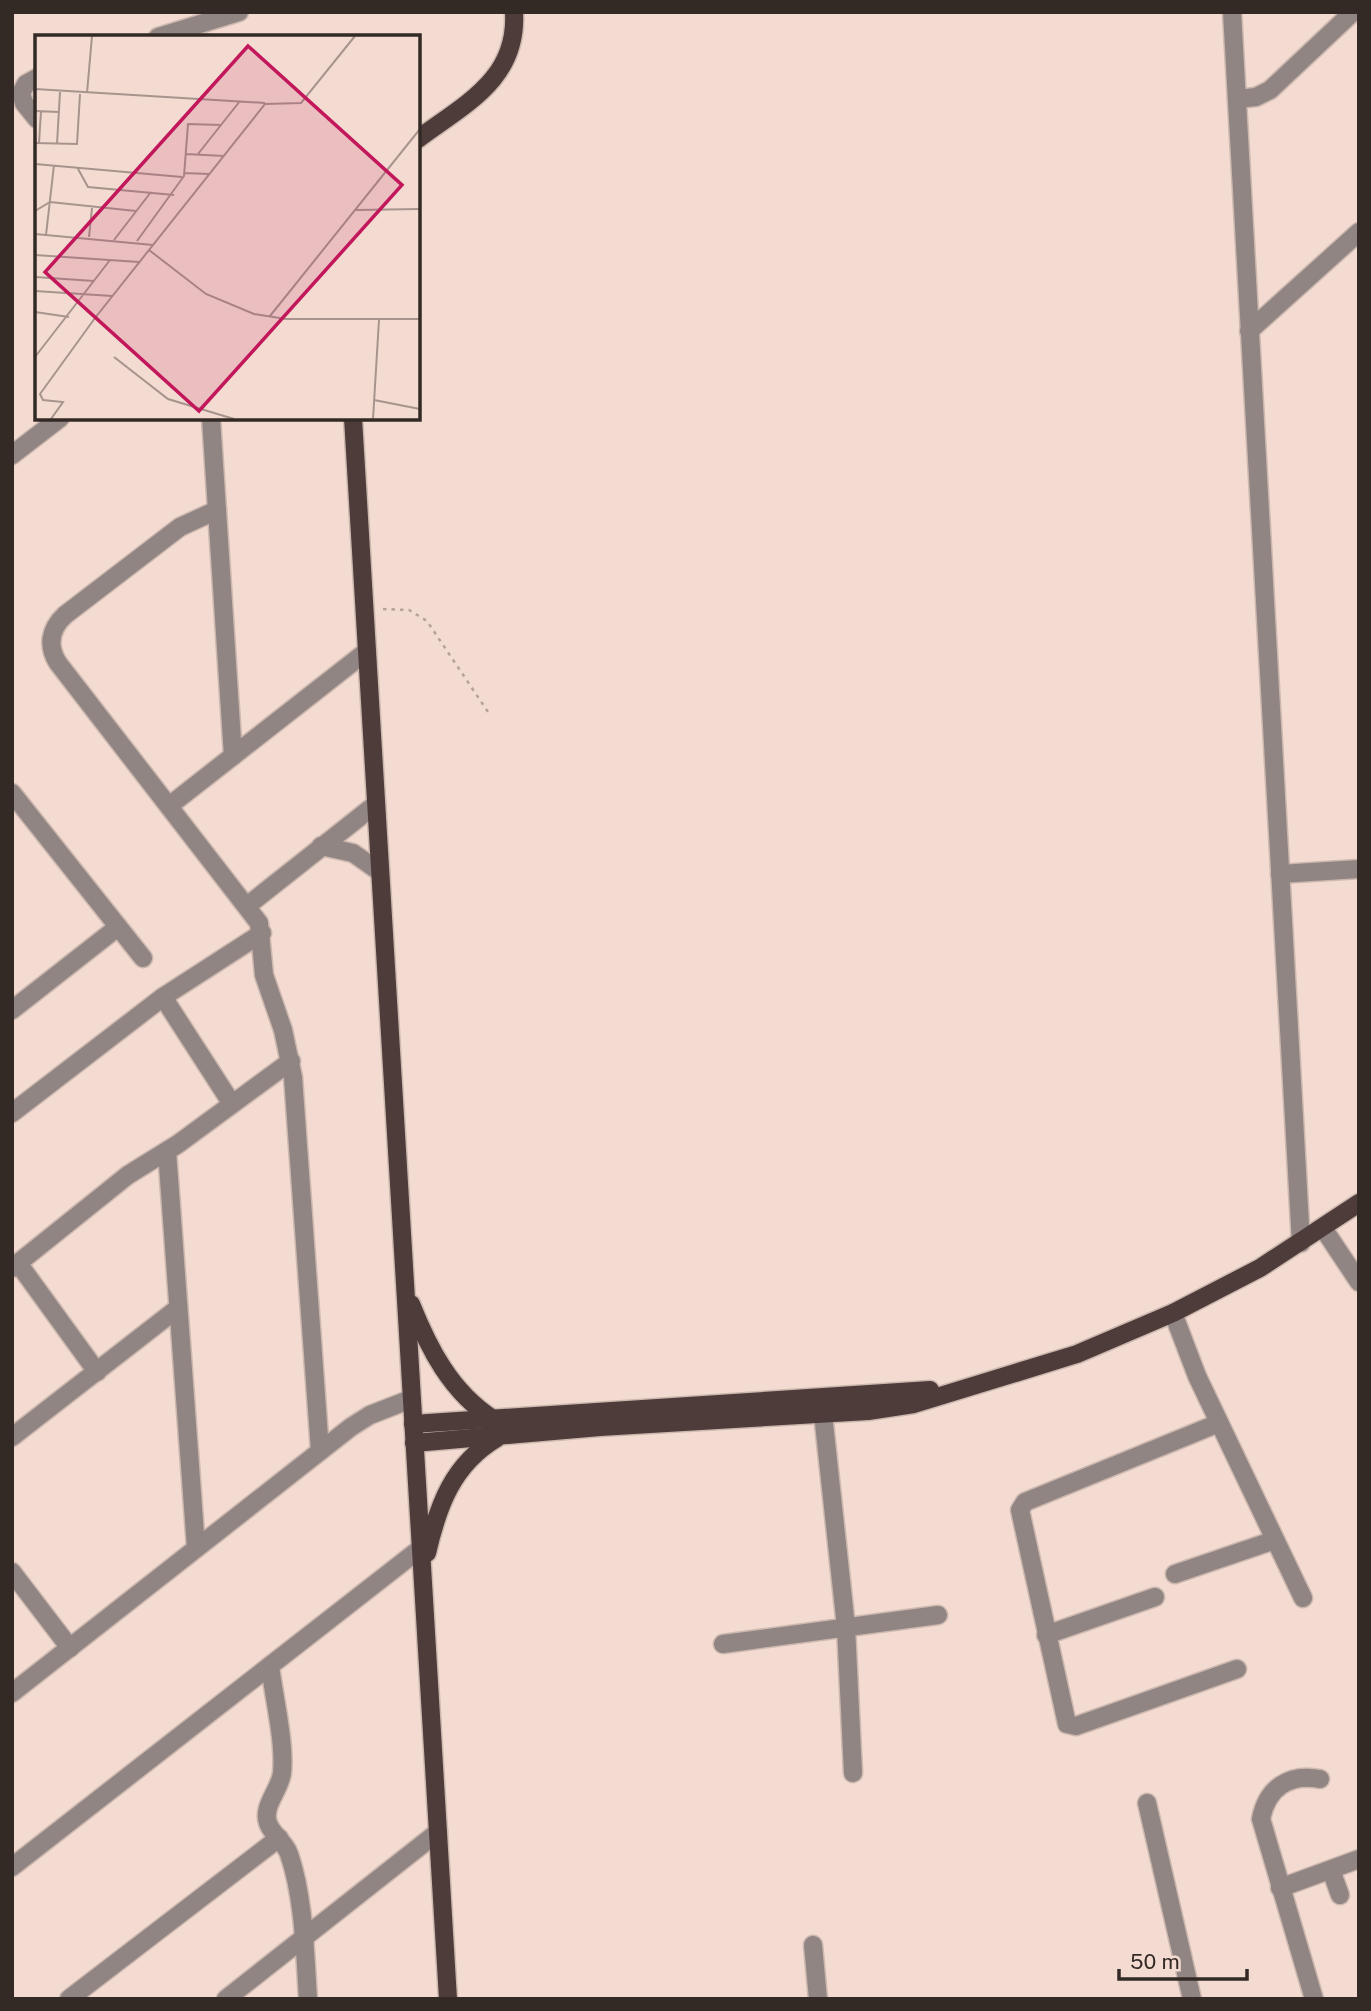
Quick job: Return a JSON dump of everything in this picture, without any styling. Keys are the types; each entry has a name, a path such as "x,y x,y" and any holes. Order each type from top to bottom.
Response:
{"main road":[{"path":"420,137 477,94 499,73 512,45 514,12"},
{"path":"353,420 448,1999"},
{"path":"414,1443 891,1408 1077,1354 1173,1313 1301,1242 1359,1203"},
{"path":"405,1288 443,1369 467,1399 493,1419"},
{"path":"413,1424 958,1390"},
{"path":"422,1574 435,1517 447,1489 464,1464 499,1436"}],"street":[{"path":"164,35 239,12"},
{"path":"1232,12 1301,1242"},
{"path":"1237,99 1256,97 1270,90 1353,12"},
{"path":"35,79 26,84 22,93 24,103 35,117"},
{"path":"1250,331 1359,232"},
{"path":"12,455 57,420"},
{"path":"211,420 233,756"},
{"path":"217,510 180,527 65,615 52,634 51,649 58,663 256,917 262,933 264,975 291,1061 320,1451"},
{"path":"169,806 367,651"},
{"path":"13,796 143,958"},
{"path":"247,906 376,804"},
{"path":"321,846 353,853 380,872"},
{"path":"1280,874 1359,869"},
{"path":"12,1010 118,927"},
{"path":"12,1113 163,997 262,933"},
{"path":"163,997 232,1104"},
{"path":"97,1372 15,1265 128,1175 167,1151 291,1061"},
{"path":"167,1151 196,1548"},
{"path":"1322,1228 1359,1282"},
{"path":"12,1437 178,1308"},
{"path":"1173,1313 1219,1423 1303,1598"},
{"path":"12,1693 320,1451 369,1415 411,1399"},
{"path":"823,1414 846,1627 853,1773"},
{"path":"1219,1423 1022,1504 1020,1510 1064,1718 1072,1727 1237,1669"},
{"path":"1175,1574 1275,1540"},
{"path":"12,1867 421,1548"},
{"path":"12,1572 70,1648"},
{"path":"1046,1635 1155,1597"},
{"path":"723,1644 938,1615"},
{"path":"270,1666 283,1766 280,1785 267,1813 268,1824 292,1863 304,1937 309,1999"},
{"path":"1314,1999 1262,1833 1264,1805 1280,1784 1306,1777 1320,1779"},
{"path":"1147,1803 1192,1999"},
{"path":"226,1999 438,1832"},
{"path":"69,1999 279,1838"},
{"path":"1280,1888 1359,1859"},
{"path":"1331,1870 1340,1895"},
{"path":"813,1945 818,1999"}],"path":[{"path":"365,609 402,609 422,616 488,712"}]}
